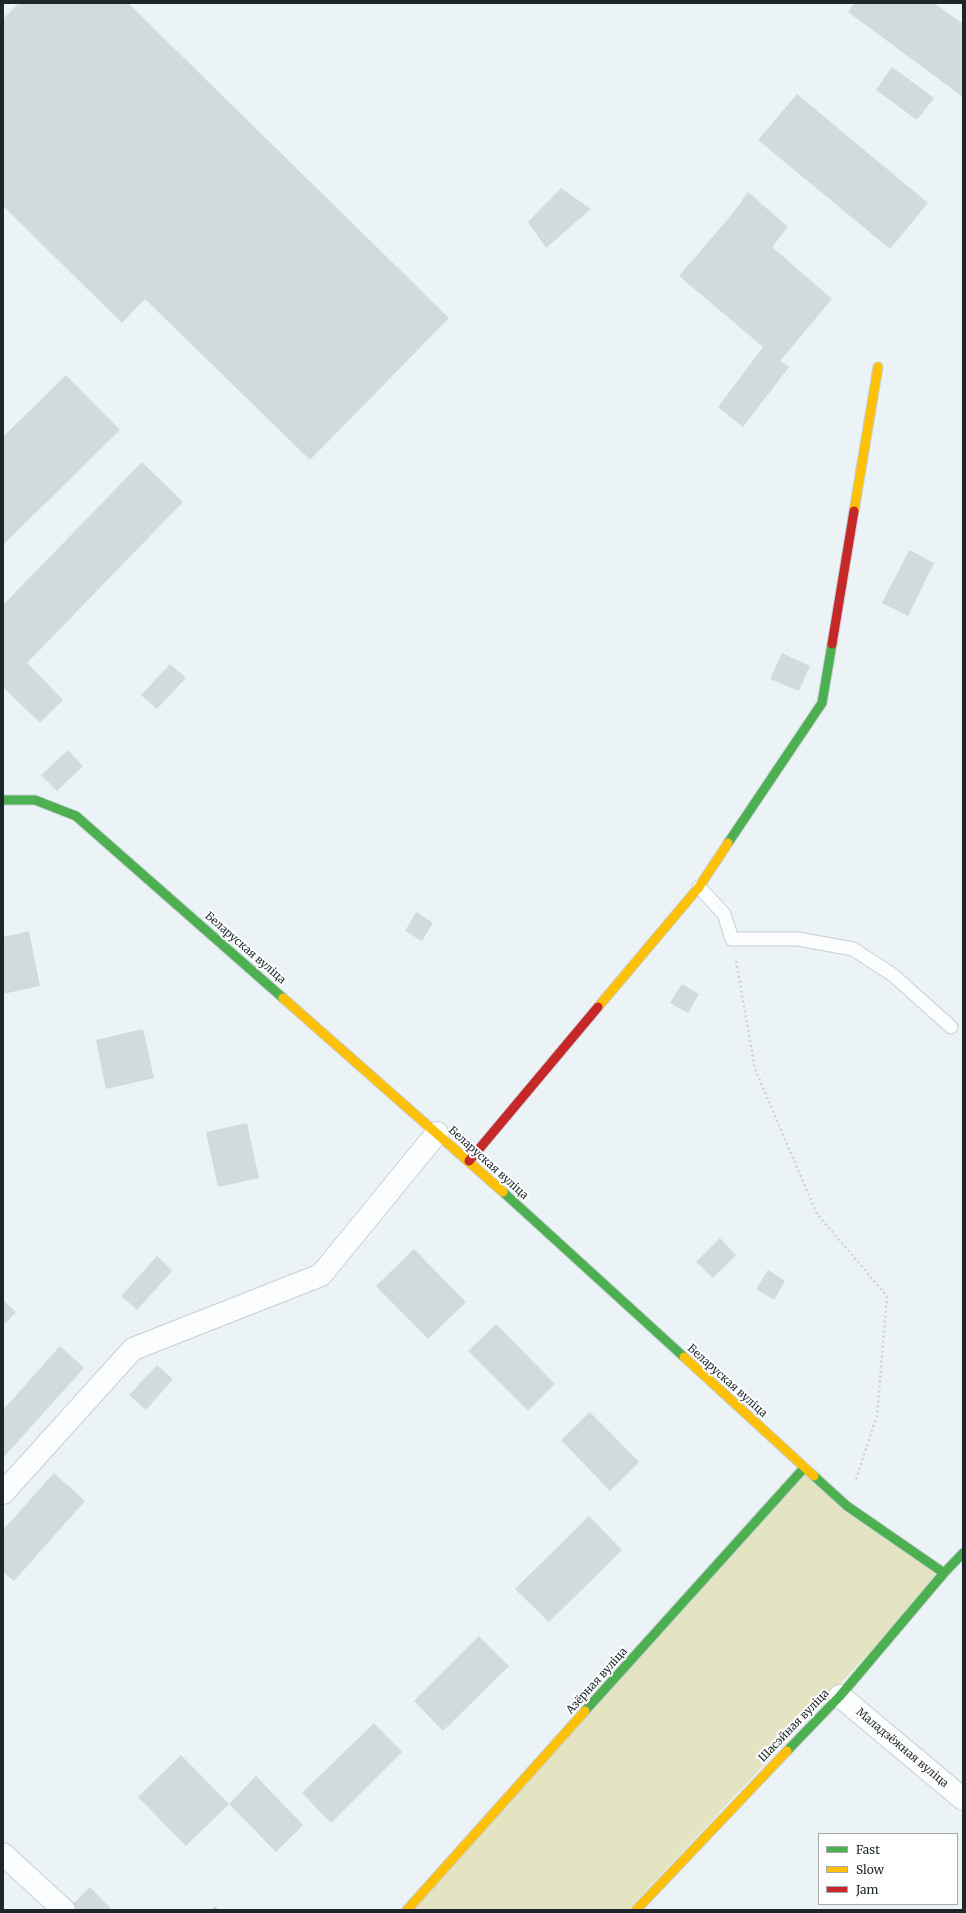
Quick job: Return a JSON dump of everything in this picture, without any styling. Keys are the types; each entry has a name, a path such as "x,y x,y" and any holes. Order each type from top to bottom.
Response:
{"street":[{"path":"469,1161 699,887 822,703 878,367"},
{"name":"Беларуская вуліца","path":"3,800 35,800 76,816 469,1161 847,1506 944,1573"},
{"path":"3,1493 134,1349 321,1275 437,1133"},
{"name":"Азёрная вуліца","path":"408,1910 804,1468"},
{"name":"Шасэйная вуліца","path":"636,1910 840,1696 944,1573 963,1553"},
{"name":"Маладзёжная вуліца","path":"840,1696 963,1800"},
{"path":"3,1854 64,1910"}],"lane":[{"path":"699,887 724,914 732,938 798,939 853,949 893,975 951,1028"}],"path":[{"path":"732,938 755,1068 817,1214 887,1296 877,1416 847,1506"}],"green space":[{"path":"804,1468 944,1573 628,1910 407,1910"}],"building":[{"path":"19,3 128,3 449,318 310,460 145,299 122,323 3,206 3,19"},
{"path":"854,3 934,3 963,24 963,97 848,12"},
{"path":"892,67 934,98 917,120 876,90"},
{"path":"797,94 928,203 890,249 758,140"},
{"path":"561,188 591,209 546,248 528,222"},
{"path":"748,192 788,227 772,247 832,299 780,361 789,367 743,427 718,407 763,347 679,276 733,213"},
{"path":"66,375 120,430 3,545 3,437"},
{"path":"142,462 183,502 27,663 63,700 40,723 3,687 3,605"},
{"path":"909,550 934,563 908,616 882,603"},
{"path":"782,653 810,666 799,691 770,679"},
{"path":"170,664 186,678 157,709 141,695"},
{"path":"68,750 83,766 57,791 41,775"},
{"path":"416,912 433,923 422,941 405,931"},
{"path":"29,931 40,986 3,994 3,937"},
{"path":"682,984 699,994 688,1013 670,1003"},
{"path":"143,1029 154,1078 106,1089 96,1040"},
{"path":"247,1123 259,1178 218,1187 206,1132"},
{"path":"720,1238 736,1255 713,1278 696,1262"},
{"path":"414,1249 466,1302 428,1339 376,1286"},
{"path":"157,1256 172,1271 137,1310 121,1296"},
{"path":"768,1270 785,1281 774,1300 756,1289"},
{"path":"3,1300 16,1312 3,1326"},
{"path":"496,1324 555,1384 528,1411 468,1351"},
{"path":"60,1346 84,1368 3,1458 3,1410"},
{"path":"157,1365 173,1379 146,1410 129,1395"},
{"path":"590,1412 639,1462 610,1491 561,1440"},
{"path":"54,1473 85,1501 14,1581 3,1572 3,1530"},
{"path":"589,1516 622,1550 549,1622 515,1589"},
{"path":"479,1636 509,1666 443,1731 414,1701"},
{"path":"374,1723 402,1752 331,1823 302,1793"},
{"path":"181,1755 229,1804 186,1846 138,1797"},
{"path":"256,1776 303,1825 276,1852 229,1804"},
{"path":"90,1887 112,1910 77,1910 72,1905"},
{"path":"215,1906 219,1910 211,1910"}],"traffic: fast":[{"path":"728,843 822,703 832,644"},
{"path":"3,800 35,800 76,816 283,998"},
{"path":"503,1192 684,1357"},
{"path":"585,1711 804,1468"},
{"path":"814,1476 847,1506 944,1573"},
{"path":"787,1751 840,1696 944,1573 963,1553"}],"traffic: slow":[{"path":"854,511 878,367"},
{"path":"598,1007 699,887 728,843"},
{"path":"283,998 503,1192"},
{"path":"684,1357 814,1476"},
{"path":"407,1910 585,1711"},
{"path":"636,1910 787,1751"}],"traffic: jam":[{"path":"832,644 854,511"},
{"path":"469,1161 598,1007"}]}
